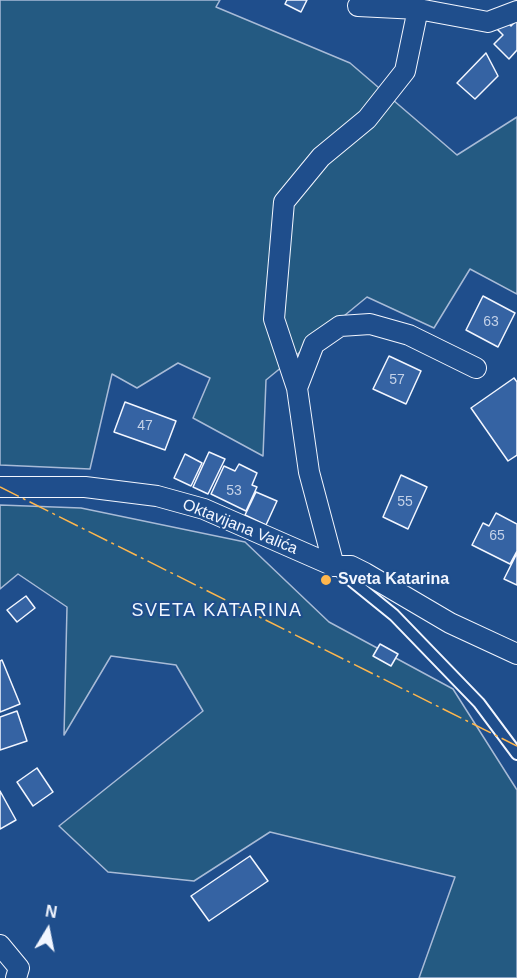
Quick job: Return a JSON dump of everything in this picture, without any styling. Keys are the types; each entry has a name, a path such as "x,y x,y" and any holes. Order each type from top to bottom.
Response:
{"street":[{"path":"358,6 418,9 488,22 517,11"},
{"path":"334,566 309,472 297,388 274,319 284,202 321,157 367,119 405,71 418,9"},
{"path":"297,388 314,344 340,326 370,324 409,335 452,359 476,368"},
{"name":"Oktavijana Valića","path":"0,487 85,487 157,496 204,509 334,566 351,566 450,623 517,654"},
{"path":"0,945 19,968 16,978"}],"lane":[{"path":"334,566 394,615 479,703 517,754"}],"shaded area":[{"path":"0,0 220,0 216,7 350,63 457,155 517,117 517,294 470,269 434,328 367,297 266,380 263,456 193,418 210,378 178,363 137,388 112,374 90,469 0,465"},
{"path":"0,505 81,508 245,542 329,622 453,689 517,790 517,978 419,978 455,877 270,832 194,881 108,872 59,826 203,711 176,665 111,656 64,735 67,607 18,574 0,589"}],"building":[{"path":"287,0 307,0 301,12 285,4"},
{"path":"504,19 511,26 517,20 517,50 509,59 494,44 503,35 496,28"},
{"path":"486,53 498,76 475,99 457,83"},
{"path":"483,296 515,313 498,347 466,330"},
{"path":"389,356 421,371 406,404 373,389"},
{"path":"514,378 517,382 517,455 508,461 471,408"},
{"path":"125,402 176,421 165,450 114,432"},
{"path":"209,452 225,459 208,494 193,487"},
{"path":"185,454 202,463 191,486 174,478"},
{"path":"239,464 257,473 252,485 257,487 246,511 211,494 224,466 235,471"},
{"path":"401,475 427,487 408,529 383,517"},
{"path":"256,492 277,501 266,525 245,515"},
{"path":"496,513 517,524 517,551 510,564 472,545 483,523 489,526"},
{"path":"517,553 517,585 504,579"},
{"path":"26,596 35,608 17,622 7,610"},
{"path":"380,644 398,654 391,666 373,656"},
{"path":"2,660 20,704 0,712 0,661"},
{"path":"17,711 27,741 0,750 0,717"},
{"path":"37,768 53,792 33,806 17,782"},
{"path":"0,791 16,820 0,829"},
{"path":"250,856 268,881 209,921 191,896"}],"power":[{"path":"0,487 517,746"}],"place":[{"name":"Sveta Katarina","path":"326,580"}],"district":[{"name":"SVETA KATARINA","path":"217,611"}]}
